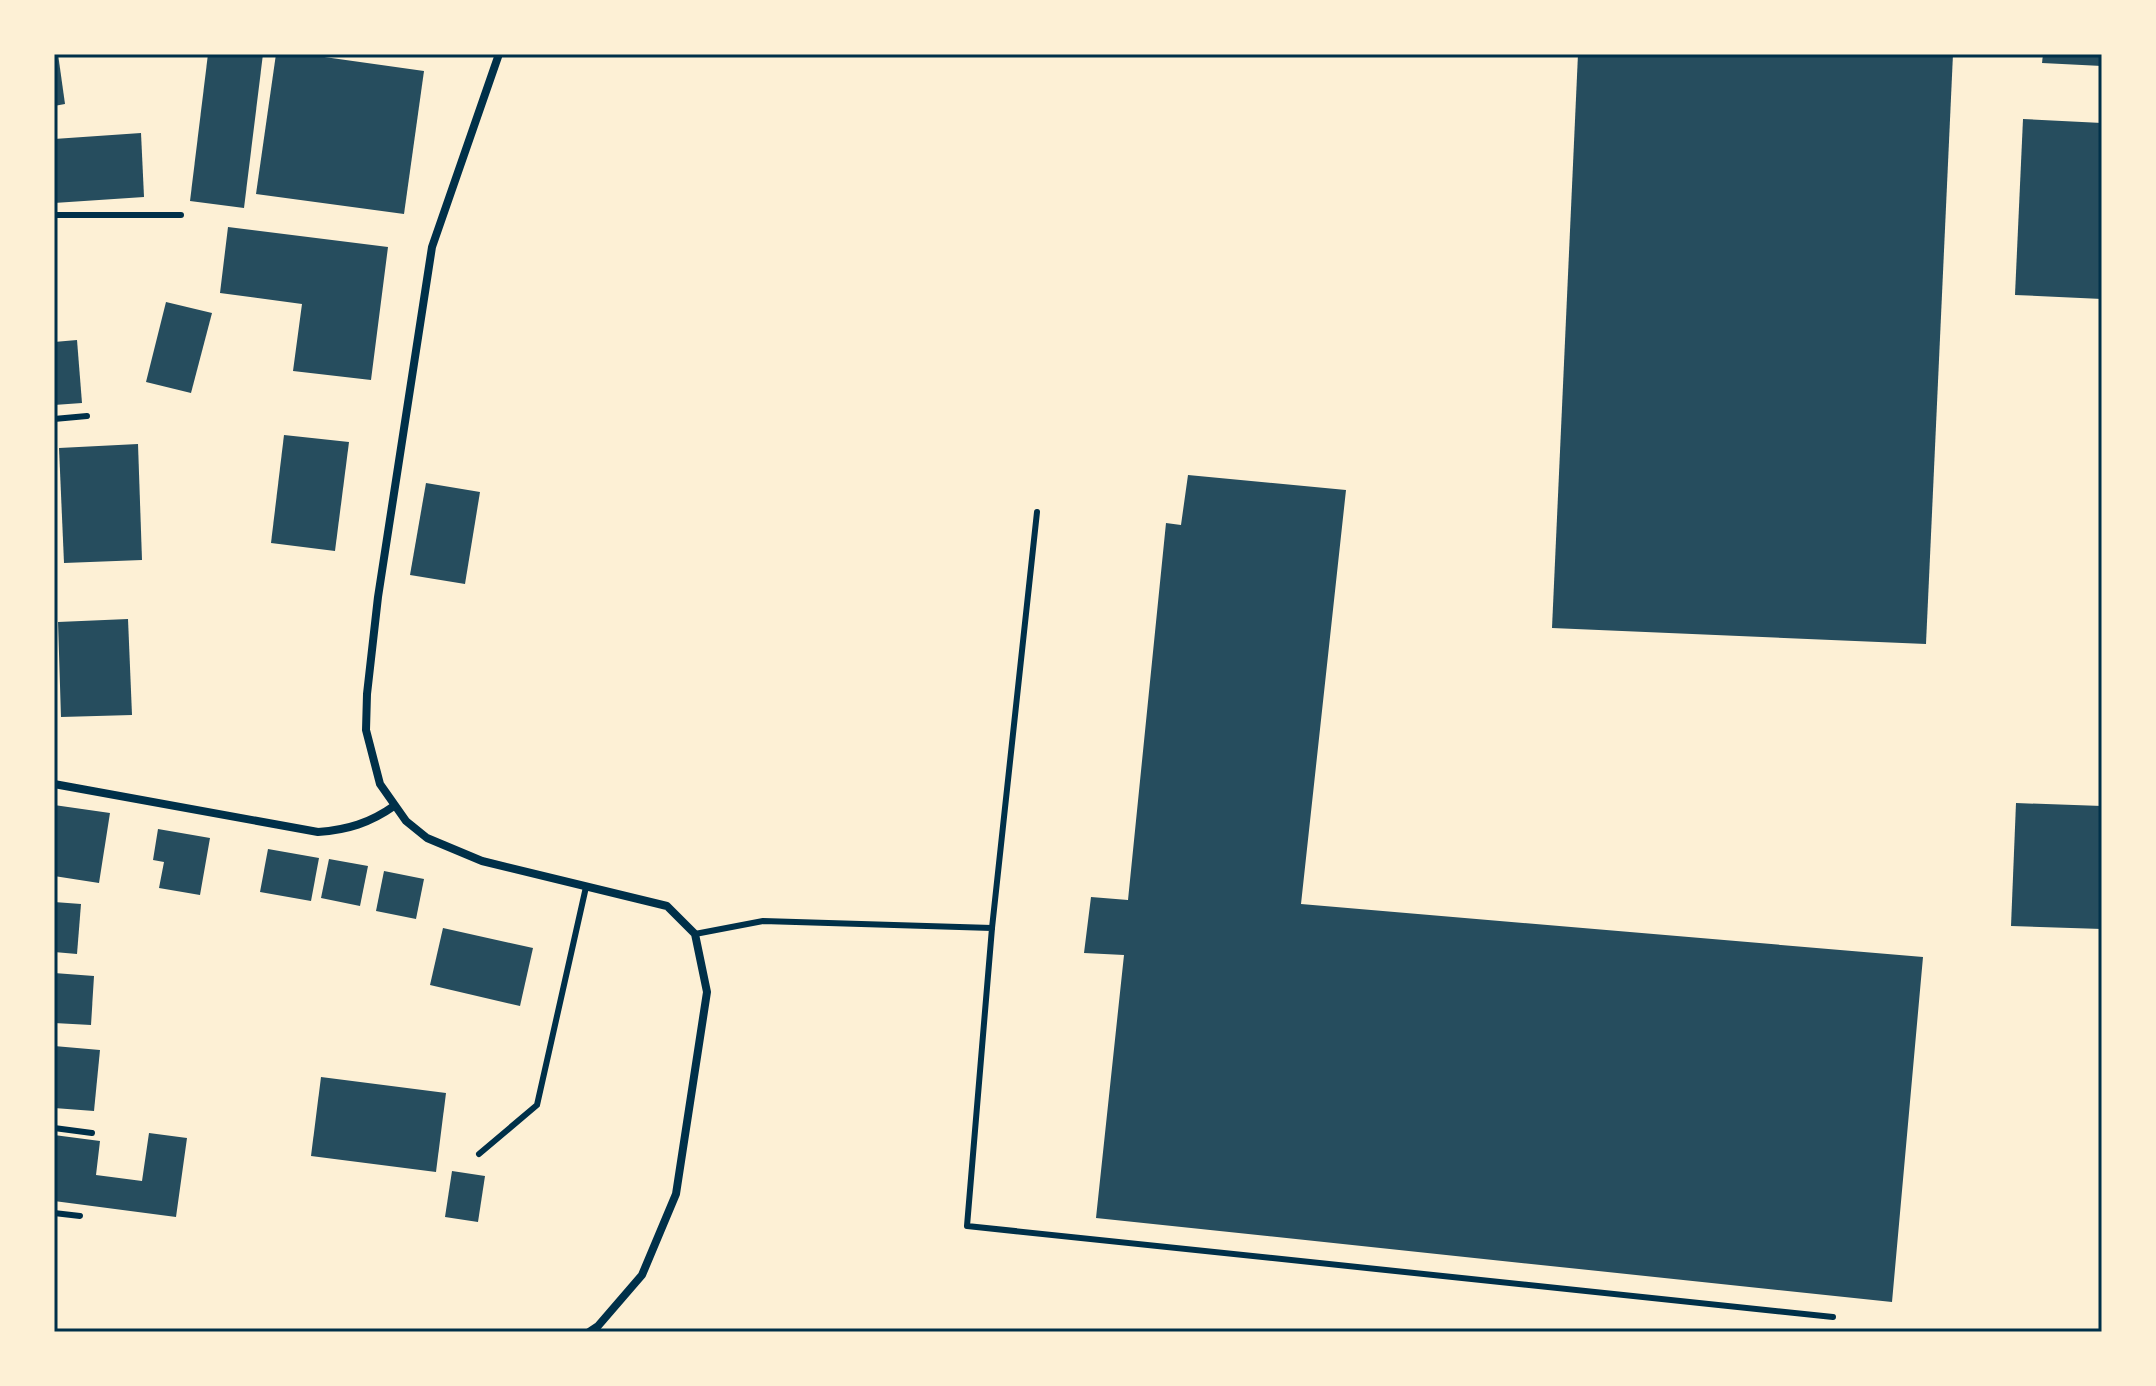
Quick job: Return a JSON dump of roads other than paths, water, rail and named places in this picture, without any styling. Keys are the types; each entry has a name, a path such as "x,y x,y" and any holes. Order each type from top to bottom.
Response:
{"street":[{"path":"499,54 432,247 378,597 366,730 380,784 406,821 427,838 482,861 667,906 695,934 707,992 676,1194 642,1275 598,1326 589,1332"},
{"path":"54,784 318,832 362,824 394,806"}],"lane":[{"path":"54,215 181,215"},
{"path":"54,419 87,416"},
{"path":"1037,512 992,928 967,1226 1833,1317"},
{"path":"479,1154 537,1105 586,887"},
{"path":"695,934 763,921 992,928"},
{"path":"54,1128 92,1133"},
{"path":"54,1213 80,1216"}]}
